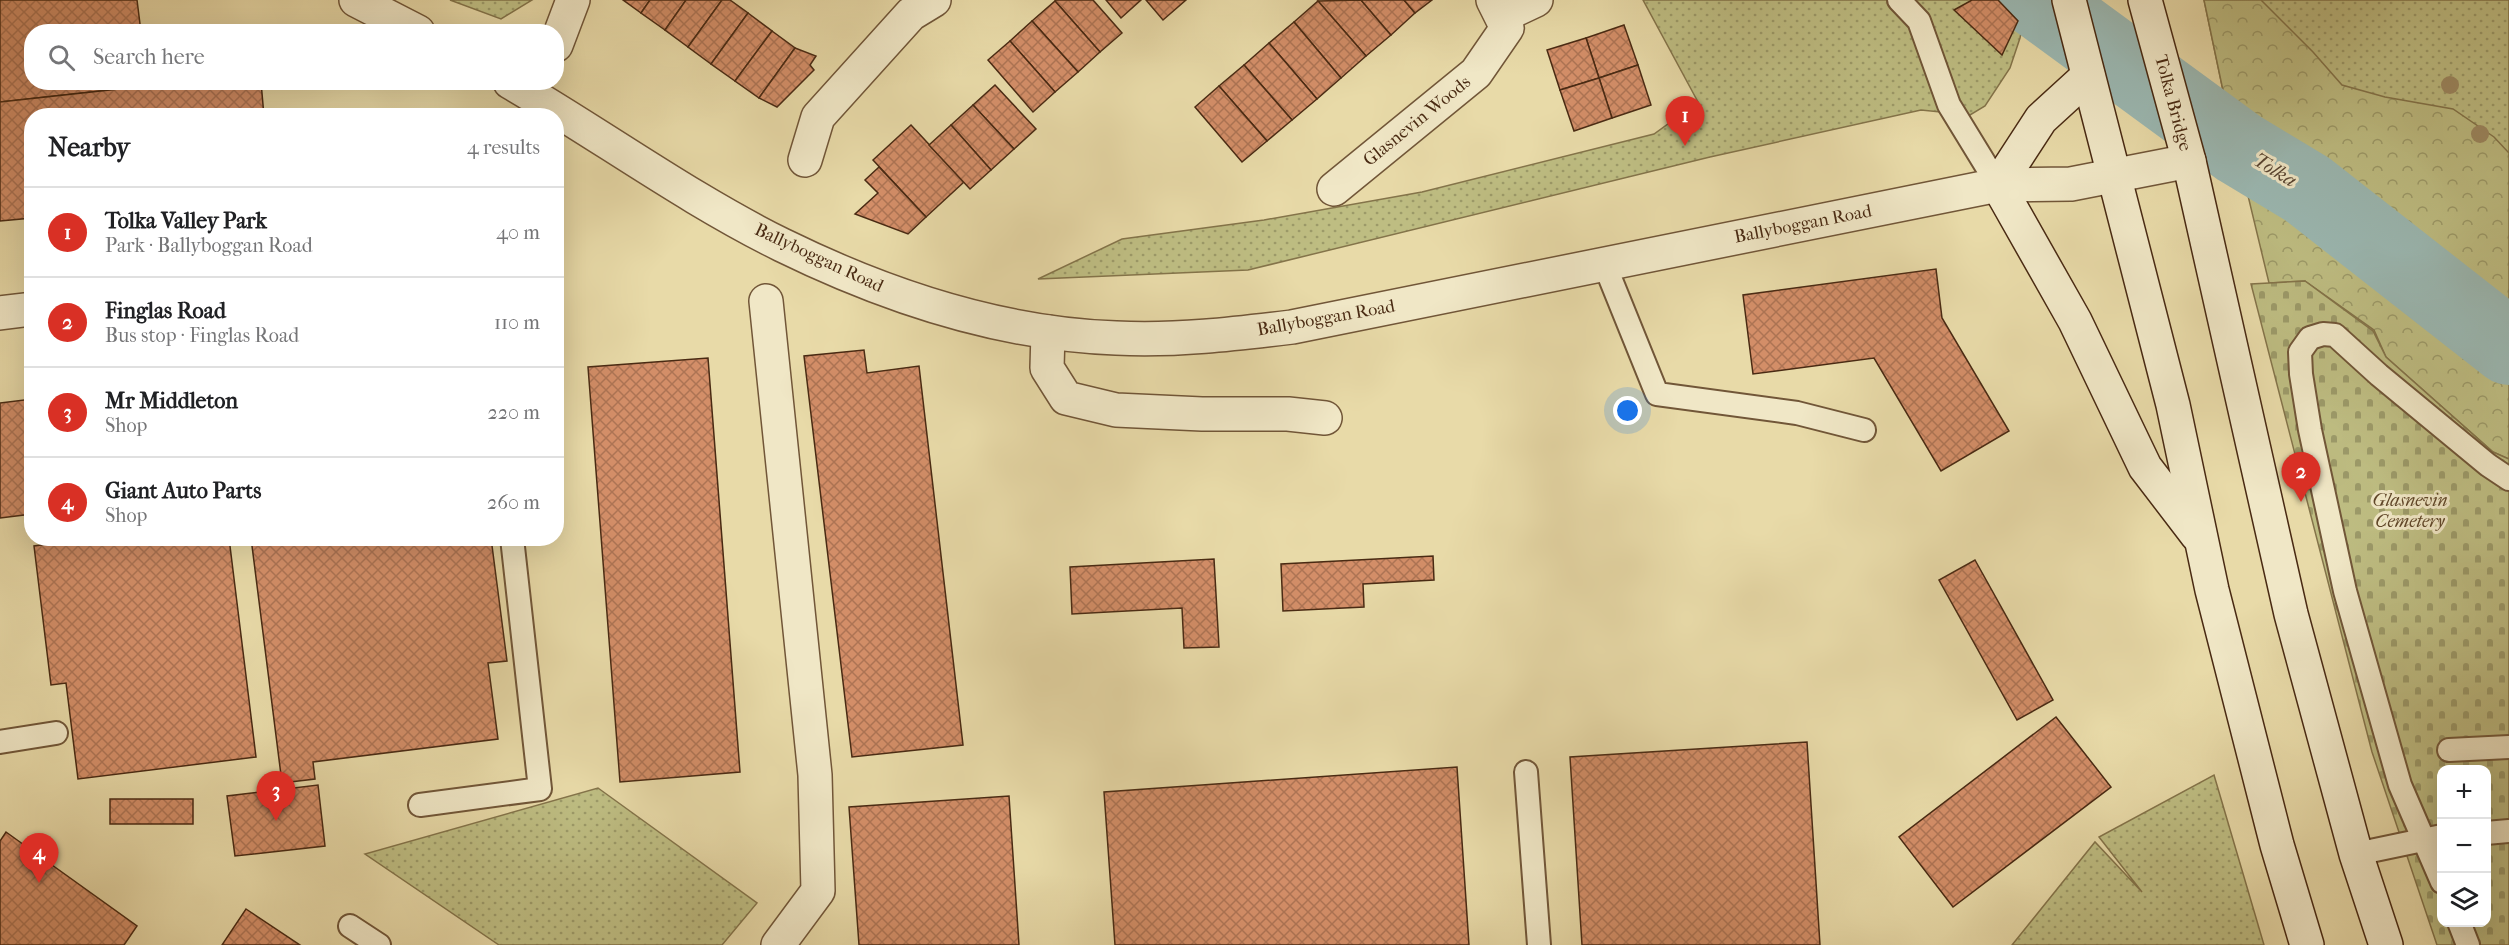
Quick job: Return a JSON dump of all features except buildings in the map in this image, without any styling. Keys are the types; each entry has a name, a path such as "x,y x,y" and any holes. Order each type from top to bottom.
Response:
{"street":[{"path":"356,0 402,24"},
{"path":"564,24 573,0"},
{"name":"Glasnevin Woods","path":"1334,189 1476,73 1507,28 1497,8 1536,0"},
{"path":"2069,0 2173,405 2212,590 2277,845 2307,945"},
{"name":"Tolka Bridge","path":"2145,0 2189,161 2291,614 2356,854 2386,945"},
{"path":"805,160 818,117 910,5"},
{"path":"2088,76 2041,119 1998,185 2075,321 2145,467 2203,542"},
{"name":"Ballyboggan Road","path":"533,90 560,108"},
{"name":"Ballyboggan Road","path":"564,111 671,182 792,249 878,287 971,317 1048,332 1116,338 1198,337 1292,327 1998,185 2071,184 2189,161"},
{"path":"766,301 815,775 818,879 818,891 778,945"},
{"path":"0,313 24,310"},
{"path":"1048,332 1047,368 1066,398 1116,410 1325,417"}],"lane":[{"path":"1899,0 1919,21 1949,105 1998,185"},
{"path":"1604,263 1657,394 1797,413 1864,430"},
{"path":"2440,873 2432,837 2400,785 2345,591 2310,430 2301,374 2300,352 2310,338 2323,334 2335,335 2379,375 2488,465 2509,479"},
{"path":"420,805 540,789 513,546"},
{"path":"0,742 56,733"},
{"path":"2449,750 2509,747"},
{"path":"1526,772 1539,945"},
{"path":"2491,833 2509,831"},
{"path":"2356,854 2432,837"},
{"path":"350,926 379,945"},
{"path":"2461,927 2468,945"}],"green space":[{"path":"450,0 532,0 501,19"},
{"path":"1643,0 2022,0 2025,13 2010,68 1985,106 1970,115 1921,110 1710,157 1248,270 1038,279 1122,239 1264,220 1422,192 1654,134 1698,102"},
{"path":"2204,0 2509,0 2509,459 2493,452 2386,357 2374,330 2305,281 2225,100"},
{"path":"2204,0 2261,0 2342,85 2385,97 2453,109 2494,137 2509,153 2509,459 2493,452 2386,357 2374,330 2305,281 2269,283 2225,100"},
{"name":"Glasnevin Cemetery","path":"2305,281 2373,331 2386,357 2493,452 2509,459 2509,945 2437,945 2372,752 2251,284"},
{"path":"2214,775 2264,945 2012,945 2095,842 2142,892 2099,837"},
{"path":"598,788 757,903 722,945 499,945 365,854"}],"waterway":[{"name":"Tolka","path":"2037,0 2239,148 2307,189 2509,347"}],"place":[{"name":"Tolka Valley Park","path":"1685,146"},
{"name":"Finglas Road","path":"2301,502"},
{"name":"Mr Middleton","path":"276,821"},
{"name":"Giant Auto Parts","path":"39,883"}]}
